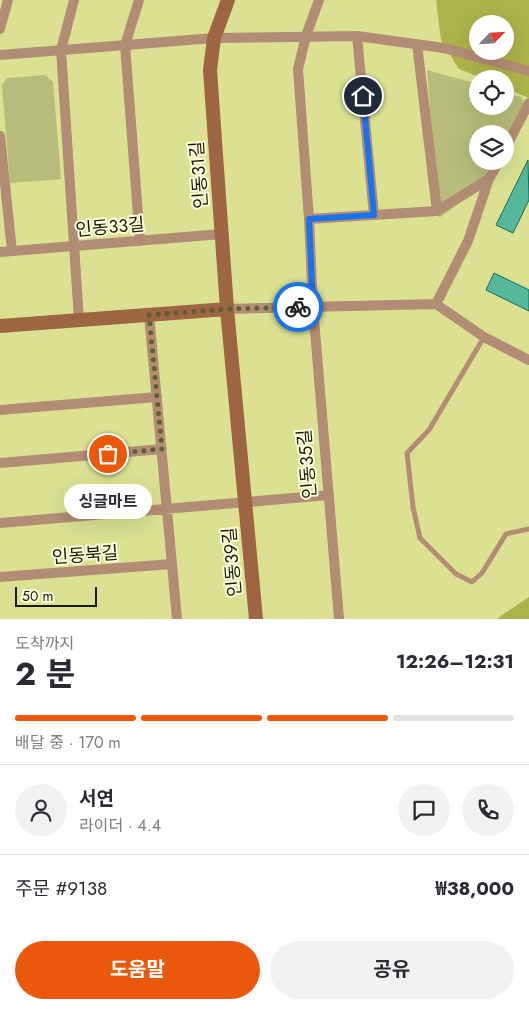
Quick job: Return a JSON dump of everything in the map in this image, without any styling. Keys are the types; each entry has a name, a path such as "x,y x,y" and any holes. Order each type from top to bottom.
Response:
{"street":[{"path":"0,29 8,0"},
{"path":"74,0 61,50 79,320"},
{"path":"139,0 125,45 140,241"},
{"name":"인동31길","path":"227,309 210,70 214,38 228,0"},
{"path":"313,307 309,219 298,69 306,36 319,0"},
{"path":"0,55 214,38 357,36 444,48 529,71"},
{"path":"357,36 374,215"},
{"path":"417,44 437,211"},
{"path":"514,132 529,103"},
{"path":"0,136 12,251"},
{"path":"436,304 468,241 494,170"},
{"path":"309,219 437,211 489,179"},
{"name":"인동33길","path":"0,252 222,234"},
{"path":"0,326 227,309 436,304 484,337 529,360"},
{"name":"인동35길","path":"313,307 339,619"},
{"path":"227,309 245,502"},
{"path":"149,315 176,619"},
{"path":"0,410 157,398"},
{"path":"0,463 162,449"},
{"name":"인동39길","path":"0,523 329,495"},
{"name":"인동39길","path":"245,502 256,619"},
{"name":"인동북길","path":"0,577 172,564"}],"lane":[{"path":"484,337 429,430 407,453 420,538 456,574 472,582 482,573 506,534 529,529"}],"green space":[{"path":"436,0 529,0 529,98 514,92 514,70 469,70 469,73 459,69 441,40"},
{"path":"427,70 469,82 469,115 514,115 514,95 521,97 524,102 513,125 469,125 469,170 491,170 483,186 439,218"},
{"path":"45,75 53,82 61,179 10,183 2,85 7,78"},
{"path":"529,597 529,619 498,619 499,617"}],"building":[{"path":"528,160 529,200 513,233 496,225"},
{"path":"494,273 529,290 529,311 486,290"}],"way so far":[{"path":"108,454 162,449 149,315 227,309 298,307"}],"place":[{"name":"싱글마트","path":"108,454"}],"route":[{"path":"298,307 313,307 309,219 374,215 363,96"}]}
